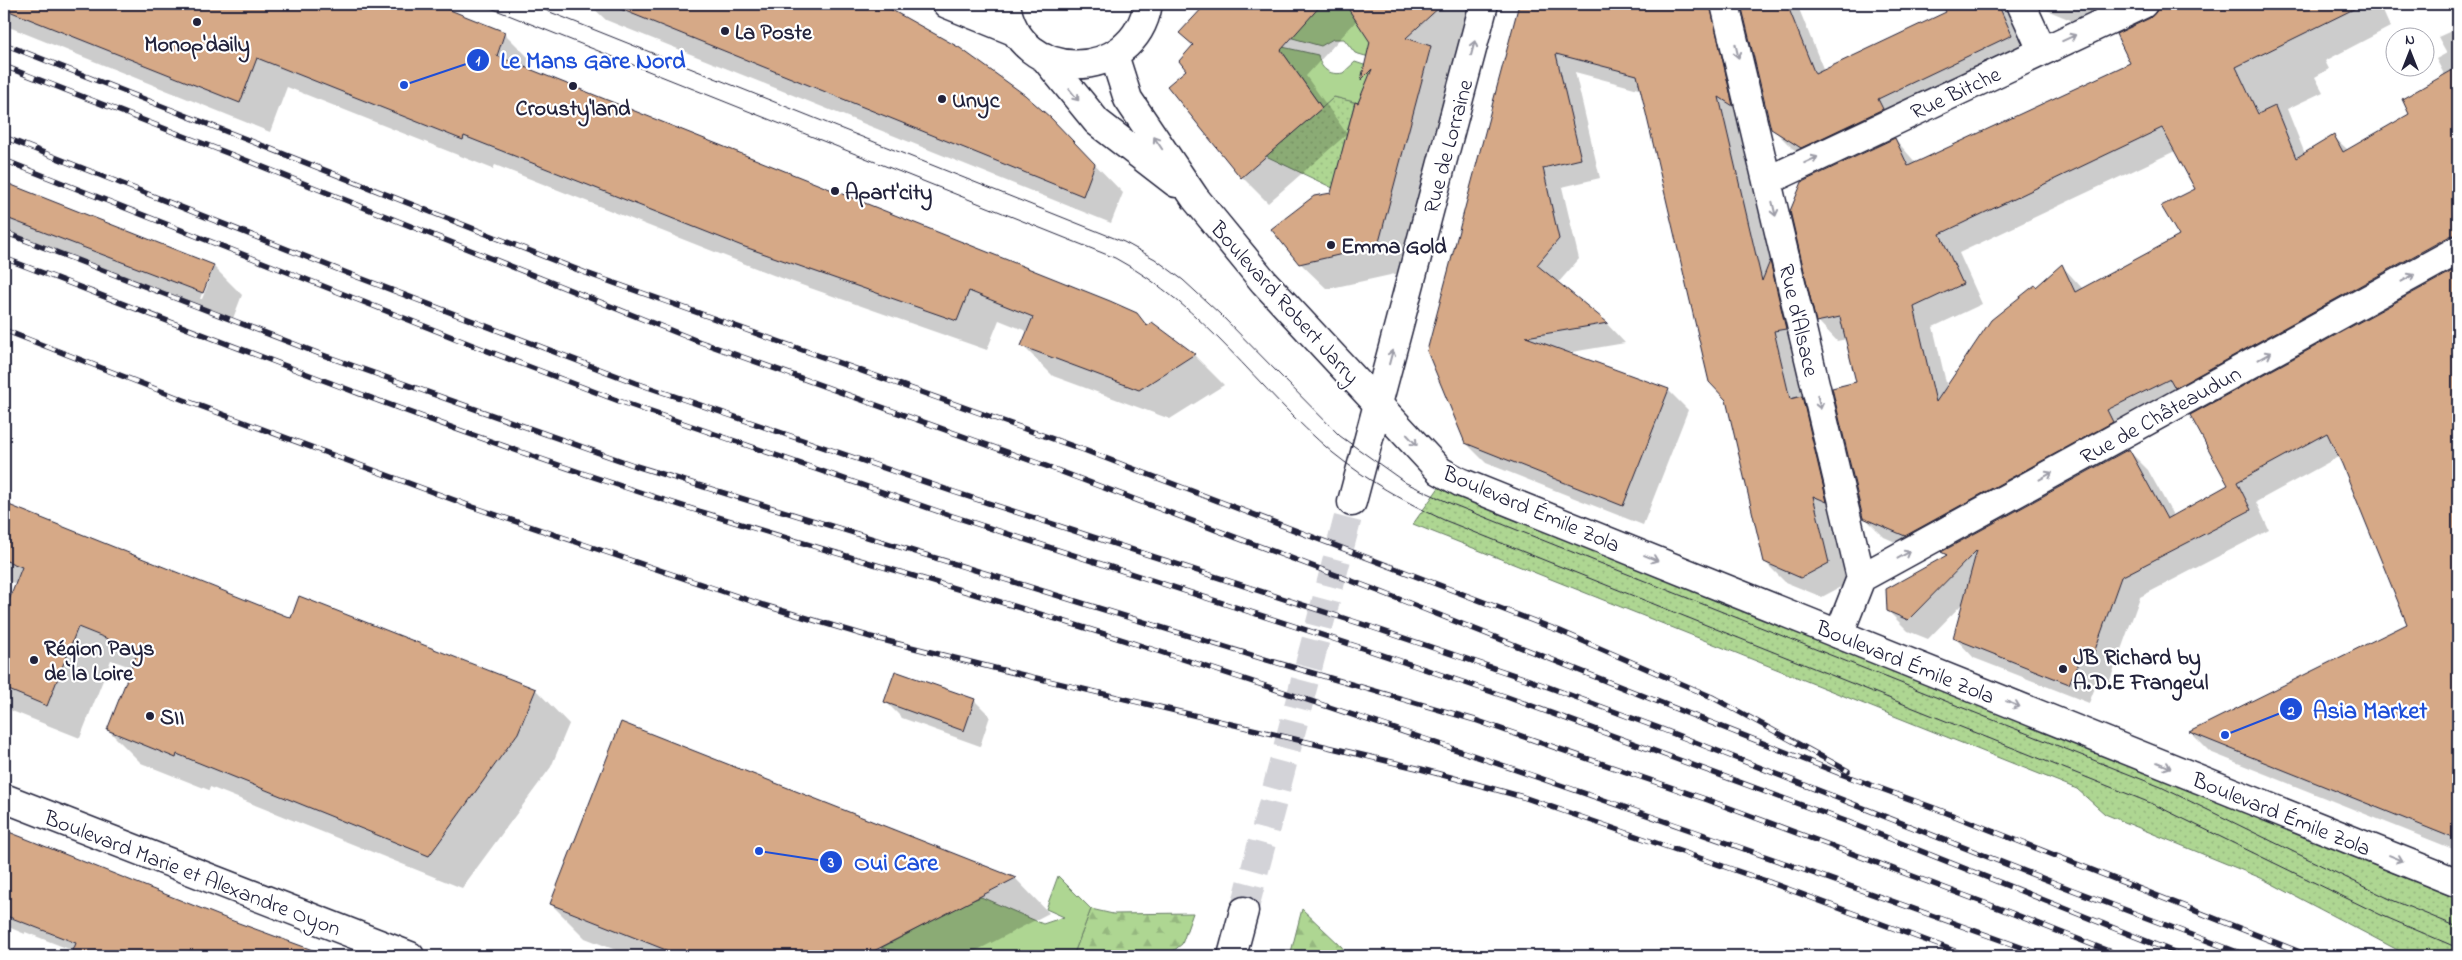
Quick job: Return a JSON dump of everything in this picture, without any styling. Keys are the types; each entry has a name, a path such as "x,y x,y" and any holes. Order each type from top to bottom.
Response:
{"street":[{"name":"Boulevard Robert Jarry","path":"947,4 1016,32"},
{"name":"Boulevard Robert Jarry","path":"1006,4 1016,32 1024,42 1044,57 1055,62 1079,65 1104,60 1133,39 1140,28 1149,4"},
{"name":"Rue de Lorraine","path":"1352,502 1484,4"},
{"name":"Rue d'Alsace","path":"1725,4 1861,578"},
{"path":"2021,4 2042,50"},
{"name":"Rue Bitche","path":"1767,181 2143,4"},
{"name":"Boulevard Robert Jarry","path":"1114,54 1128,99 1195,198 1264,282 1378,404"},
{"name":"Boulevard Robert Jarry","path":"1044,57 1097,122 1195,198"},
{"name":"Rue de Châteaudun","path":"1861,578 2458,250"},
{"name":"Boulevard Émile Zola","path":"1378,404 1440,471 1460,482 2458,883"},
{"path":"1839,634 1861,578"},
{"name":"Boulevard Marie et Alexandre Oyon","path":"4,798 398,954"},
{"path":"1232,956 1244,912"}],"green space":[{"path":"1321,4 1345,4 1376,46 1376,59 1355,53 1344,39 1333,39 1321,46 1289,37"},
{"path":"1278,46 1318,55 1323,67 1333,73 1343,73 1355,62 1373,68 1358,103 1334,97 1322,108"},
{"path":"1334,97 1355,102 1338,168 1339,191 1266,156"},
{"path":"1440,486 1853,651 2458,899 2457,956 2409,956 2261,878 2105,814 2077,789 1413,524"},
{"path":"1058,876 1091,909 1073,956 930,956 881,948 965,903 981,897 1043,924 1064,917 1046,909"},
{"path":"1091,909 1113,914 1193,913 1182,944 1167,956 1073,956"},
{"path":"1302,909 1341,946 1349,956 1290,956"}],"building":[{"path":"4,4 435,4 505,32 497,56 1110,301 1137,313 1147,326 1152,322 1195,354 1139,390 1021,346 1033,317 969,291 957,321 742,246 464,136 463,140 257,58 240,103 4,9"},
{"path":"608,4 881,4 960,48 1025,95 1051,118 1095,164 1083,196"},
{"path":"1206,4 1322,4 1281,50 1322,108 1241,178 1167,86 1186,70 1179,61 1193,45 1179,33"},
{"path":"1345,4 1443,4 1406,38 1431,46 1378,246 1299,264 1271,229 1314,196 1331,193 1355,102 1358,103 1372,69 1361,80 1370,42"},
{"path":"1519,4 1710,4 1733,106 1719,97 1762,281 1770,261 1786,329 1774,331 1790,399 1802,396 1827,502 1813,496 1829,563 1801,578 1764,562 1726,400 1709,382 1637,75 1556,54 1581,159 1543,168 1559,239 1537,265 1608,323 1526,337 1669,389 1623,506 1465,443 1427,351"},
{"path":"1741,4 1787,4 1815,74 1946,12 1942,4 1998,4 2012,35 1878,99 1883,109 1801,148 1771,129"},
{"path":"2158,4 2364,4 2236,67 2258,114 2275,106 2296,158 2334,135 2343,152 2409,114 2402,99 2458,67 2458,234 2450,236 2175,388 2170,379 2107,410 2113,422 1905,536 1863,518 1832,388 1856,382 1840,317 1816,322 1790,211 1802,182 1895,138 1908,166 2130,63 2116,34 2150,18 2156,12","holes":["2162,128 2195,189 2161,206 2179,236 2075,292 2062,264 2036,287 2035,285 1991,320 1936,402 1914,307 1963,284 1940,234"]},
{"path":"4,182 214,265 203,293 4,217"},
{"path":"2458,268 2458,840 2189,732 2407,624 2342,464 2327,433 2237,482 2251,510 2121,577 2090,664 2079,661 2069,684 1953,638 1977,550 1908,620 1887,611 1886,589 1947,555 1941,552 2129,449 2167,519 2228,485 2190,415"},
{"path":"4,503 291,618 299,596 536,689 518,733 429,856 177,754 176,758 107,730 138,651 78,627 47,706 4,688 4,613 22,567 4,560"},
{"path":"895,671 975,699 964,731 884,702"},
{"path":"621,722 1016,878 864,956 681,956 550,904"},
{"path":"4,830 225,918 318,952 317,956 71,956 76,943 4,915"}],"tunnel":[{"path":"1244,911 1352,502"}],"tram line":[{"path":"481,4 1115,258 1177,300 1204,324 1279,402 1333,453 1400,498 1429,513 2153,804 2381,915 2458,948"},
{"path":"530,4 1124,242 1155,259 1183,280 1220,314 1340,436 1406,483 1452,504 2161,787 2392,900 2458,927"}],"railway":[{"path":"4,44 586,273 1084,450 1560,631 1712,697 1848,771"},
{"path":"4,66 253,163 695,340 1046,466 1381,592 1841,774 1937,809 2310,956"},
{"path":"4,137 347,273 636,383 954,492 1532,681 1659,728 2070,889 2248,956"},
{"path":"4,160 619,401 943,513 1365,649 1507,697 1848,822 2184,956"},
{"path":"4,232 320,354 636,466 1264,659 1475,720 1708,800 2001,909 2121,956"},
{"path":"4,258 313,376 546,461 753,528 1077,625 1369,720 1708,836 2045,956"},
{"path":"4,330 184,400 473,507 763,605 871,637 1421,769 1523,797 1769,882 1968,956"}],"place":[{"name":"Monop'daily","path":"197,22"},
{"name":"La Poste","path":"725,31"},
{"name":"Le Mans Gare Nord","path":"404,85"},
{"name":"Crousty'land","path":"573,86"},
{"name":"Unyc","path":"942,99"},
{"name":"Apart'city","path":"835,191"},
{"name":"Emma Gold","path":"1331,245"},
{"name":"Région Pays de la Loire","path":"34,660"},
{"name":"JB Richard by A.D.E Frangeul","path":"2063,669"},
{"name":"SII","path":"150,716"},
{"name":"Asia Market","path":"2225,735"},
{"name":"Oui Care","path":"759,851"}]}
